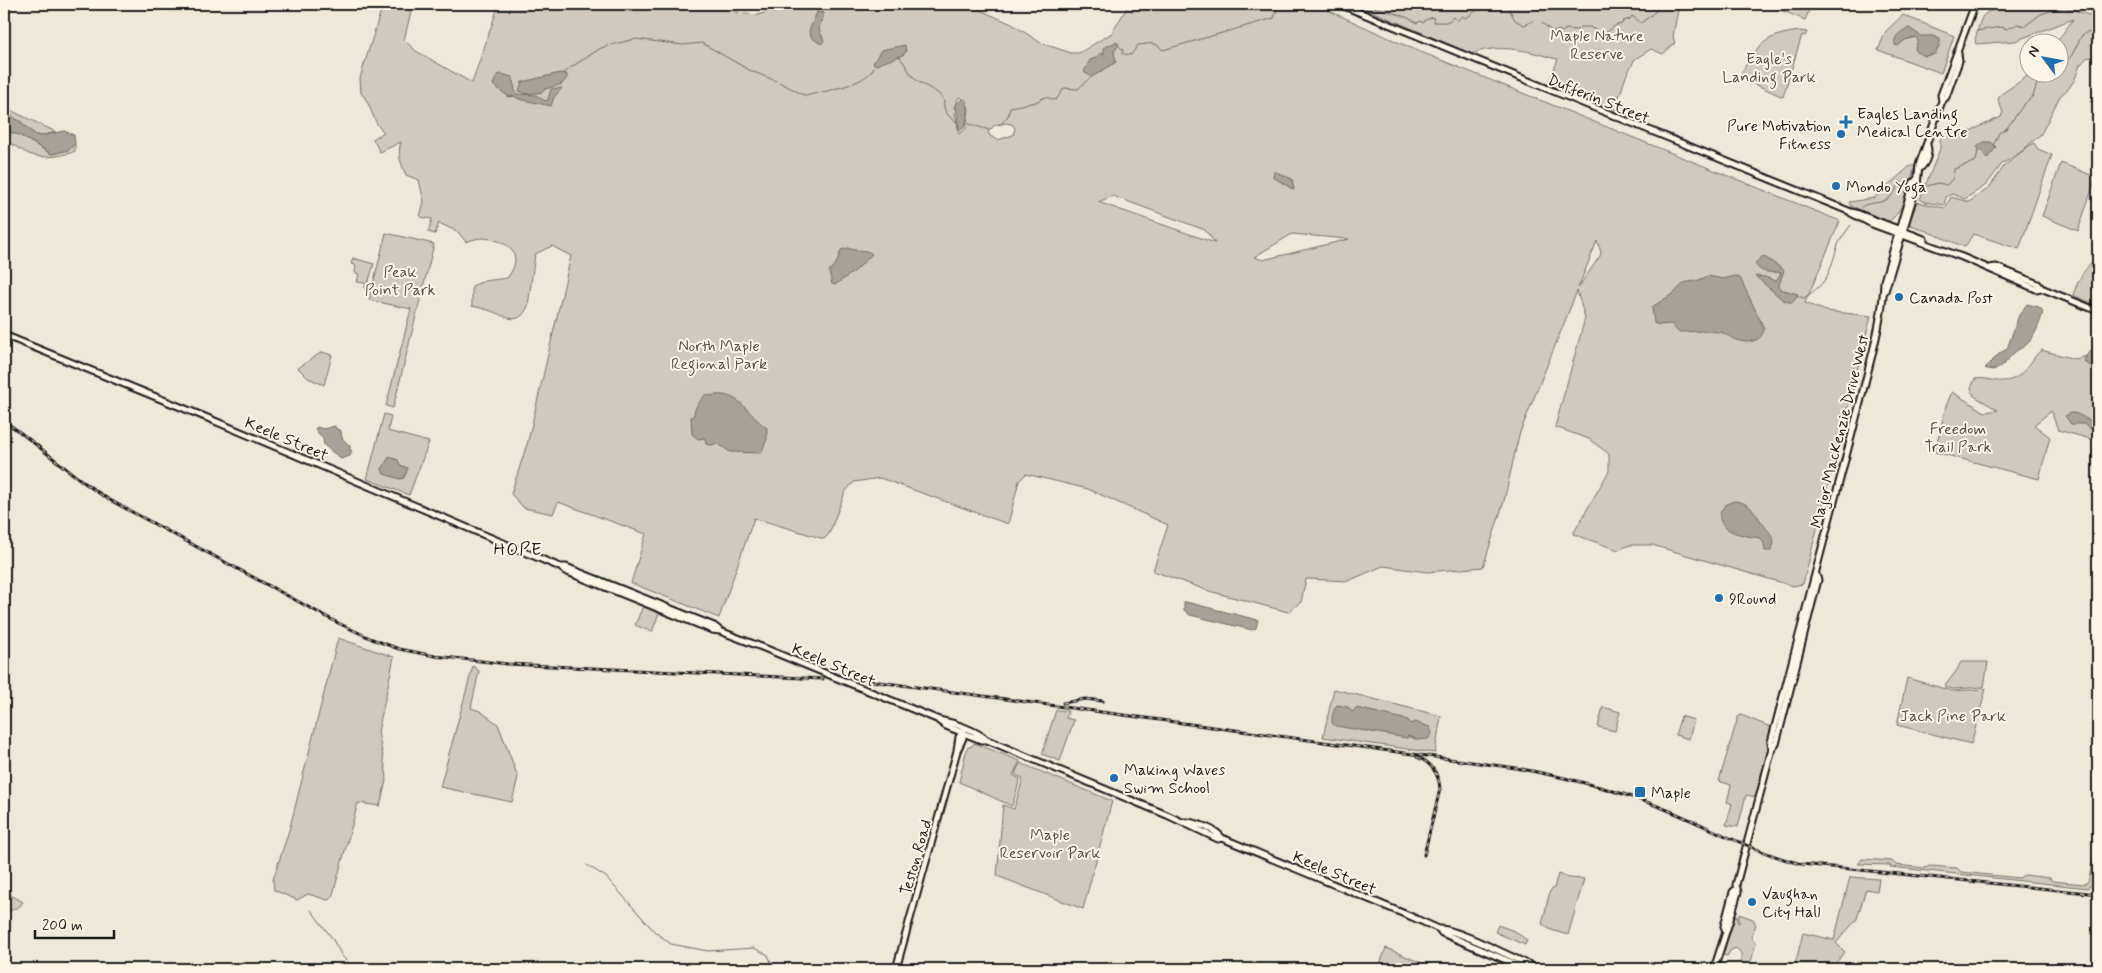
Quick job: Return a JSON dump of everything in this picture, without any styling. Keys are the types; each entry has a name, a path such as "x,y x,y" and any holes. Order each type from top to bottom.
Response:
{"main road":[{"name":"Dufferin Street","path":"1339,4 1851,212 1855,216 1900,233 1924,239 1924,243 1990,268 2010,273 2098,311"},
{"name":"Major MacKenzie Drive West","path":"1714,969 1738,892 1736,889 1772,749 1771,742 1816,575 1870,361 1884,294 1884,281 1918,184 1919,165 1942,101 1946,97 1959,61 1958,53 1975,4"},
{"name":"Keele Street","path":"4,335 216,421 560,567 566,567 714,626 720,631 939,720 946,726 963,730 981,740 987,740 1184,822 1218,838 1222,838 1439,929 1442,933 1528,969 1534,969"},
{"name":"Teston Road","path":"896,969 957,751 963,738 963,730"}],"green space":[{"name":"North Maple Regional Park","path":"383,4 413,4 404,40 416,51 472,83 499,4 732,4 738,13 758,15 767,12 770,4 966,4 1012,24 1041,43 1071,53 1079,53 1112,33 1129,4 1314,4 1411,48 1840,221 1805,303 1826,311 1871,316 1803,584 1793,586 1652,545 1630,545 1618,550 1573,534 1609,471 1609,454 1589,439 1555,427 1585,318 1577,291 1519,435 1504,501 1483,567 1427,572 1383,566 1348,581 1306,579 1301,602 1288,612 1209,591 1153,571 1168,525 1088,489 1026,474 1019,481 1008,524 880,478 854,482 845,492 829,534 824,539 754,518 719,618 631,583 646,534 558,502 553,514 524,508 511,494 528,441 571,256 552,246 535,254 528,306 521,316 512,319 507,318 489,310 472,306 472,286 484,281 507,278 513,269 514,255 511,249 499,241 480,238 466,242 458,232 439,223 435,234 428,232 432,219 420,217 424,202 419,180 406,175 400,158 401,142 380,152 373,139 384,132 377,124 368,102 361,93 360,78","holes":["959,97 966,100 969,109 966,129 959,134 954,107","1007,123 1013,125 1015,128 1013,135 998,140 990,136 988,132 995,125","1113,196 1205,230 1215,243 1098,202","1292,234 1349,239 1263,260 1254,257","1597,241 1601,252 1578,288"]},
{"name":"Maple Nature Reserve","path":"1355,4 1679,4 1673,37 1675,43 1663,54 1651,49 1635,59 1626,76 1614,112 1548,85 1558,59 1511,49 1478,51 1471,54"},
{"path":"1766,4 1812,4 1805,20"},
{"path":"2014,4 2056,4 2098,18 2098,59 2088,57 2080,65 2075,79 2060,96 2041,134 2024,149 2034,143 2038,149 2052,155 2019,249 1973,234 1965,247 1909,224 1917,202 1945,208 1951,197 1969,202 1989,188 2005,165 2024,150 2002,164 1986,185 1965,199 1952,194 1946,197 1944,205 1925,202 1920,199 1940,149 1940,139 1950,135 1955,138 2001,117 2003,112 1998,100 2000,95 2020,81 2070,82 2070,32 2064,32 2073,19 2039,32 2020,32 2020,39 2015,41 1976,44 1975,40 1983,15 1987,12"},
{"path":"1903,15 1954,36 1941,73 1878,50 1886,31"},
{"name":"Eagle's Landing Park","path":"1800,31 1807,32 1805,36 1802,35 1783,97 1739,77 1750,58 1762,44 1777,36"},
{"path":"4,106 56,132 40,136 36,135 25,127 22,122 8,115 4,117"},
{"path":"4,130 19,135 51,154 69,150 75,144 75,151 54,156 42,157 32,155 4,140"},
{"path":"2061,163 2096,177 2078,231 2042,216"},
{"path":"1910,166 1915,166 1908,189 1902,205 1893,218 1888,221 1851,206 1849,202 1874,198"},
{"name":"Peak Point Park","path":"386,233 434,244 393,408 386,406 411,309 369,300"},
{"path":"353,258 374,264 366,290 365,283 357,282 359,274 355,273 356,265 351,264"},
{"path":"2098,260 2098,306 2073,295 2085,270 2089,265"},
{"name":"Freedom Trail Park","path":"2041,350 2075,359 2087,356 2085,361 2096,366 2098,364 2098,441 2058,430 2051,411 2034,425 2050,437 2039,479 1935,452 1946,406 1952,392 1985,412 1998,410 1974,396 1971,388 1975,379 1999,381 2015,378 2025,370"},
{"path":"322,352 332,355 324,385 308,378 298,368"},
{"path":"384,414 391,416 388,431 429,442 409,495 367,479"},
{"path":"643,606 659,613 652,632 635,625"},
{"path":"338,638 394,657 378,732 387,777 380,806 358,803 332,898 328,900 308,894 297,900 274,890 273,880 290,827"},
{"path":"1961,662 1988,662 1984,687 1953,689 1944,687"},
{"path":"473,666 479,671 471,708 480,711 498,724 518,777 512,802 440,787"},
{"name":"Jack Pine Park","path":"1907,678 1952,691 1986,689 1971,744 1897,725"},
{"path":"1334,689 1441,716 1435,753 1323,737"},
{"path":"1603,707 1620,712 1615,731 1598,727"},
{"path":"1056,710 1068,711 1066,718 1074,720 1060,761 1042,754"},
{"path":"1741,715 1773,728 1756,797 1746,795 1738,827 1726,825 1732,804 1727,802 1731,785 1719,781 1738,717"},
{"path":"1681,716 1694,720 1689,739 1675,735"},
{"path":"974,743 1020,761 1013,775 1020,779 1012,806 959,782 967,748"},
{"name":"Maple Reservoir Park","path":"1020,763 1112,801 1083,909 997,876 1003,805 1014,809 1023,779 1015,774"},
{"path":"2097,842 2098,887 2089,886 2088,888 1890,867 1890,865 1858,864 1862,859 1892,861 1896,865 1925,868 1930,866 1957,868 1961,872 2019,878 2024,875 2050,878 2052,881 2084,884 2088,882"},
{"path":"1558,874 1569,878 1584,879 1568,935 1551,930 1542,924 1550,891 1554,888"},
{"path":"1850,877 1879,879 1877,891 1866,889 1857,919 1836,943 1845,952 1831,969 1794,969 1803,933 1834,940"},
{"path":"4,891 23,902 20,906 8,912 4,929"},
{"path":"1739,914 1753,919 1756,925 1751,936 1756,943 1749,969 1741,961 1741,953 1736,948 1731,950 1727,956 1723,955 1733,917 1737,915 1739,923"},
{"path":"1498,925 1514,931 1527,940 1525,945 1495,932"},
{"path":"1386,948 1436,969 1378,969"}],"shaded area":[{"path":"817,12 824,13 819,29 824,41 821,44 812,38 809,31"},
{"path":"1909,28 1921,36 1933,36 1940,39 1940,44 1935,54 1925,56 1916,52 1915,47 1918,41 1916,37 1905,40 1898,46 1895,45 1895,39 1898,34"},
{"path":"1116,42 1119,44 1114,52 1116,62 1092,77 1084,72 1090,60 1100,53 1104,55 1103,48"},
{"path":"905,45 906,52 903,55 876,65 873,63 881,50"},
{"path":"560,73 567,74 567,78 562,84 545,89 543,92 527,94 519,91 522,82"},
{"path":"502,74 512,77 516,94 536,95 545,101 548,100 551,89 562,88 554,97 551,106 519,99 514,96 509,97 493,85 497,75"},
{"path":"962,99 967,105 968,112 964,128 959,131 956,104"},
{"path":"11,115 36,135 40,136 64,131 74,135 75,144 69,150 52,154 19,135 4,130 4,117"},
{"path":"1984,142 1991,142 1996,147 1987,159 1982,151 1978,151 1977,147"},
{"path":"1274,172 1292,179 1294,190 1273,177"},
{"path":"848,248 872,254 855,271 835,285 832,284 829,271 837,262 841,250"},
{"path":"1763,256 1784,270 1779,285 1780,289 1798,294 1792,303 1783,300 1755,276 1776,281 1781,273 1765,272 1759,269 1755,263"},
{"path":"1708,276 1723,279 1735,276 1740,278 1764,328 1763,333 1758,339 1745,342 1736,340 1721,332 1678,332 1671,324 1659,325 1654,323 1652,307 1674,293 1684,283"},
{"path":"2027,304 2039,307 2043,311 2032,339 1998,369 1985,368 2000,353 2007,349 2019,315"},
{"path":"2098,350 2098,364 2091,366 2085,363 2084,360 2089,352"},
{"path":"706,394 709,396 728,396 735,399 767,428 767,439 761,453 730,452 717,443 712,445 706,444 705,438 698,439 692,434 691,417"},
{"path":"2071,413 2078,414 2089,420 2098,420 2098,430 2089,428 2085,424 2071,424 2065,416"},
{"path":"335,426 335,428 341,431 342,438 352,451 350,456 341,459 324,445 323,439 315,429 317,427 323,429"},
{"path":"389,457 398,460 400,465 408,468 404,478 400,479 384,474 382,469"},
{"path":"1736,501 1746,504 1752,509 1770,534 1774,543 1771,551 1765,551 1761,538 1736,533 1727,529 1721,522 1720,514 1724,506"},
{"path":"1184,602 1258,620 1256,628 1252,630 1190,615 1184,610"},
{"path":"1337,705 1348,707 1352,712 1356,708 1408,720 1411,724 1415,722 1430,727 1432,734 1428,739 1418,740 1408,736 1407,738 1336,726 1332,721"}],"waterway":[{"path":"1124,54 1131,55 1138,45 1155,44 1163,50 1274,18 1278,6 1285,7 1289,4"},
{"path":"1368,4 1411,19 1417,23 1420,21 1424,23 1425,20 1433,17 1434,22 1447,22 1453,17 1457,21 1462,16 1466,18 1477,10 1480,4"},
{"path":"1488,4 1494,6"},
{"path":"1542,23 1553,32 1590,27 1603,35 1632,16 1641,23 1656,11 1660,4"},
{"path":"1976,31 2001,27 2007,29 2018,24 2025,26 2041,14 2073,4 2098,13"},
{"path":"1509,9 1515,20 1524,25 1533,21"},
{"path":"2070,57 2082,35 2088,32 2095,36 2098,34"},
{"path":"611,45 635,39 683,45 702,43 749,70 776,81"},
{"path":"570,68 601,48 608,46"},
{"path":"1119,46 1123,50 1122,54"},
{"path":"901,59 915,79 935,91 944,100 944,107 947,113 957,122"},
{"path":"779,82 806,96 854,83 870,73 874,67"},
{"path":"562,74 568,70"},
{"path":"1001,124 1008,116 1010,107 1036,102 1045,97 1056,100 1064,88 1078,89 1091,77"},
{"path":"1994,144 1999,133 2007,128 2024,104 2033,96 2038,82"},
{"path":"966,123 989,130"},
{"path":"995,125 1000,124"},
{"path":"1927,186 1938,183 1947,185 1953,178 1954,169 1976,161 1978,151"},
{"path":"1861,207 1886,200 1902,182"},
{"path":"1797,296 1804,298 1823,282 1829,272 1839,242 1851,225"},
{"path":"587,865 606,877 655,932 671,944 708,951 754,948 768,955 774,969"},
{"path":"311,910 332,938 342,956 355,969"}],"railway":[{"path":"4,421 108,499 338,623 399,649 435,656 508,664 823,679"},
{"path":"864,680 1516,768 1557,776 1618,792 1658,806 1754,848 1801,864 2098,894"},
{"path":"1063,703 1085,699 1103,701"},
{"path":"1417,757 1433,769 1438,778 1440,789 1424,855"}],"place":[{"name":"Eagles Landing Medical Centre","path":"1846,122"},
{"name":"Pure Motivation Fitness","path":"1841,134"},
{"name":"Mondo Yoga","path":"1836,186"},
{"name":"Canada Post","path":"1899,297"},
{"name":"9Round","path":"1719,598"},
{"name":"Making Waves Swim School","path":"1114,778"},
{"name":"Maple","path":"1640,792"},
{"name":"Vaughan City Hall","path":"1752,902"}],"district":[{"name":"HOPE","path":"518,549"}]}
